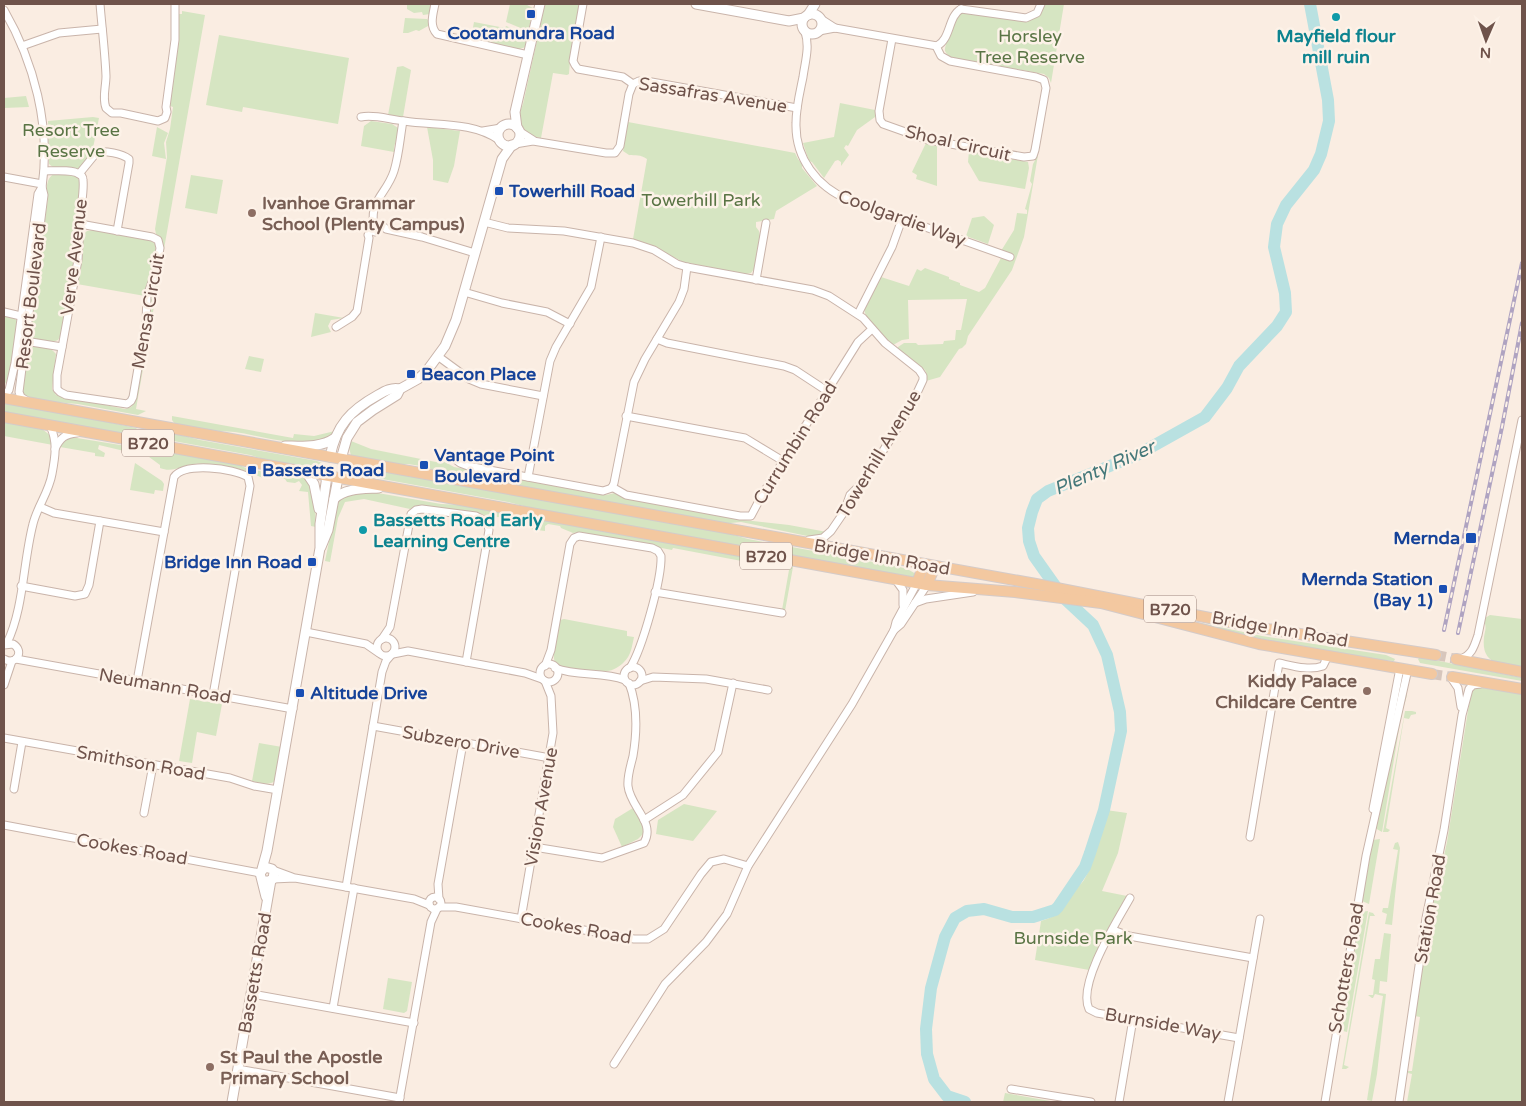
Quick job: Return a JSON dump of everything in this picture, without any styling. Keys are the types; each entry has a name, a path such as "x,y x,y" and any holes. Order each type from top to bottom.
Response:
{"main road":[{"name":"Bridge Inn Road","path":"4,396 27,402 1033,583 1286,632 1436,655"},
{"name":"Bridge Inn Road","path":"4,417 922,584 1015,592 1101,604 1258,644 1432,674"},
{"path":"147,443 150,424"},
{"path":"330,457 332,477"},
{"name":"Bassetts Road","path":"332,477 341,459"},
{"path":"922,584 924,564"},
{"path":"922,584 935,566"},
{"name":"Schotters Road","path":"1404,669 1408,650"},
{"path":"1456,659 1522,672"},
{"path":"1452,678 1522,690"}],"street":[{"path":"100,4 106,94 104,100 106,108 112,113 150,118 155,121 163,119 167,112 166,106 175,40 175,4"},
{"path":"435,4 432,25 437,34 528,55"},
{"path":"502,159 519,138 515,112 540,4"},
{"name":"Sassafras Avenue","path":"583,4 574,58 574,66 582,70 623,77 633,84 639,81 646,81 797,108"},
{"path":"696,4 789,20 814,14 835,28 892,39 938,45 961,6 1026,18 1036,13 1040,4"},
{"path":"804,30 802,23 816,4"},
{"path":"816,4 822,25 818,32"},
{"name":"Resort Boulevard","path":"4,10 23,48 32,75 40,109 44,140 44,171 42,184 38,191 40,203 25,315 10,388 4,396"},
{"path":"789,20 811,34 835,28"},
{"path":"23,48 59,33 102,29"},
{"name":"Coolgardie Way","path":"804,30 808,45 797,108 796,128 798,146 808,167 823,185 843,198 1010,258"},
{"name":"Coolgardie Way","path":"808,45 818,32"},
{"name":"Shoal Circuit","path":"892,39 879,111 880,120 883,124 928,140 1020,157 1031,157 1035,153 1046,85 1044,80 953,62 941,56 938,45"},
{"path":"361,117 374,116 480,131 506,146 533,141 612,154 617,152 620,146 629,94 633,84"},
{"path":"341,459 347,438 357,422 422,376 438,356 451,333 502,159 498,134 515,112"},
{"path":"336,327 352,317 357,311 369,233 375,227 374,210 394,170 403,121"},
{"path":"480,131 512,125 533,141"},
{"path":"79,174 97,152 124,156 129,159 130,163 117,231"},
{"name":"Verve Avenue","path":"44,171 73,172 79,174 83,182 77,266 62,347"},
{"path":"4,177 42,184"},
{"path":"858,314 892,248 902,219"},
{"name":"Towerhill Avenue","path":"484,222 508,228 554,230 648,247 687,267 818,292 829,296 858,314 885,343 919,370 923,380 910,408 862,484 850,495 844,512 831,532 819,539 793,540"},
{"name":"Mensa Circuit","path":"62,347 56,385 60,392 122,405 128,404 131,401 147,318 147,296 157,267 160,246 158,240 153,237 80,224"},
{"path":"756,280 764,225"},
{"path":"375,227 422,237 475,253"},
{"path":"528,477 551,357 587,297 593,283 602,238"},
{"path":"452,457 460,464 468,466 603,491 612,488 630,395 636,376 681,297 687,267"},
{"path":"464,292 502,303 547,312 570,324"},
{"path":"4,312 25,315"},
{"name":"Resort Boulevard","path":"25,315 25,341 18,392 20,398 27,402"},
{"name":"Currumbin Road","path":"612,488 626,495 747,517 752,514 757,502 858,342 872,329"},
{"path":"657,339 667,343 784,366 795,370 827,391"},
{"path":"25,341 62,347"},
{"path":"438,356 481,384 543,396"},
{"path":"330,457 335,438 353,412 383,393 394,389 400,390"},
{"path":"626,416 745,438 783,460"},
{"path":"1483,665 1477,657 1478,635 1522,420"},
{"path":"5,645 15,625 32,526 51,481 55,449 54,435 50,426"},
{"path":"55,449 59,441 65,436 86,432"},
{"path":"273,446 318,445 335,438"},
{"path":"1514,463 1522,464"},
{"path":"137,681 174,477 180,472 204,468 243,474 249,478 250,486 213,695"},
{"path":"306,472 314,484 320,524"},
{"name":"Bassetts Road","path":"320,548 328,530 334,499 332,477"},
{"name":"Bassetts Road","path":"232,1102 267,902 267,850 320,548 320,524 332,477"},
{"path":"334,499 348,492 388,487"},
{"path":"40,507 54,513 164,532"},
{"path":"346,887 382,672 386,660 395,649 390,627 409,518 413,512 422,509 481,518 488,525 489,530 466,662"},
{"path":"22,586 75,596 85,594 89,585 100,521"},
{"name":"Towerhill Avenue","path":"831,532 831,539 838,549"},
{"path":"543,679 540,674 551,650 571,540 576,536 584,536 658,551 662,559 655,592 637,654 627,670 627,682 634,698"},
{"path":"614,1064 666,984 706,942 727,914 748,866 852,704 894,630 902,610 904,599 902,590 895,579"},
{"path":"902,610 922,584"},
{"path":"894,630 901,624 915,603 922,584"},
{"path":"655,592 782,613"},
{"path":"915,603 954,594 1015,592"},
{"path":"4,682 18,649 15,625"},
{"path":"382,672 380,654 377,647 390,627"},
{"path":"306,632 366,644 380,654 388,656 408,651"},
{"path":"1456,659 1467,657 1471,653 1478,635"},
{"path":"366,644 388,638 408,651 525,673 550,682 556,678 575,673"},
{"name":"Neumann Road","path":"5,645 13,644 38,663"},
{"path":"551,650 554,667 557,672 556,678"},
{"path":"534,847 607,858 641,845 646,839 647,826 631,798 628,788 636,737 634,698 642,676 639,670 637,654"},
{"path":"1250,836 1279,663 1317,668 1323,666 1328,656"},
{"name":"Neumann Road","path":"4,659 38,663 293,709"},
{"path":"525,673 549,664 575,673 612,675 627,670 639,670 653,677"},
{"path":"4,668 4,682"},
{"name":"Schotters Road","path":"1325,1102 1379,771 1404,669"},
{"path":"612,675 633,685 653,677 706,680 768,690"},
{"name":"Vision Avenue","path":"551,696 556,678"},
{"name":"Station Road","path":"1452,678 1458,688 1462,715"},
{"name":"Vision Avenue","path":"522,919 554,726 551,696 543,679"},
{"path":"644,820 683,795 718,752 732,684"},
{"name":"Station Road","path":"1399,1102 1426,918 1444,830 1462,715 1470,687 1477,684 1488,684"},
{"name":"Subzero Drive","path":"372,726 550,758"},
{"name":"Smithson Road","path":"4,738 230,778 254,786 278,790"},
{"path":"14,789 22,742"},
{"path":"238,1070 399,1100 463,743"},
{"path":"144,813 153,765"},
{"name":"Cookes Road","path":"4,825 634,939 648,938 664,929 711,862 724,859 748,866"},
{"path":"332,1008 354,888"},
{"name":"Burnside Way","path":"1130,898 1092,968 1087,1004 1089,1009 1094,1012 1239,1038"},
{"path":"1228,1102 1260,919"},
{"path":"1113,930 1129,936 1253,958"},
{"path":"252,994 414,1022"},
{"path":"1119,1102 1133,1019"},
{"path":"1010,1089 1091,1102"}],"green space":[{"path":"407,4 432,4 430,14 414,13 407,9"},
{"path":"510,4 527,5 533,8 529,29 523,29 506,22"},
{"path":"545,4 580,4 569,74 553,73 541,138 527,134 520,127 519,117"},
{"name":"Horsley Tree Reserve","path":"1044,4 1064,4 1051,83 1044,74 954,58 945,51 953,26 958,16 962,13 968,12 1026,22 1039,15"},
{"path":"182,11 205,15 136,409 146,411 138,415 78,404 44,401 26,396 23,394 22,388 27,354 32,347 38,346 48,348 56,354 52,389 56,395 125,409 131,407 135,402 150,322 150,298 163,248 162,240 156,234 155,229 167,157 166,142 173,107 170,106 178,44 178,14 182,14"},
{"path":"405,18 427,19 429,21 428,26 419,31 403,33"},
{"path":"474,22 511,28 512,31 527,36 526,47 519,49 471,38"},
{"path":"219,35 349,58 338,124 243,107 242,112 206,105"},
{"path":"403,66 411,70 403,117 388,115 397,67"},
{"path":"26,96 29,107 4,108 4,98"},
{"path":"840,103 875,110 875,117 857,130 848,146 846,145 844,148 849,155 841,166 841,162 835,161 824,178 812,162 809,161 803,143 834,137"},
{"name":"Resort Tree Reserve","path":"99,118 93,148 83,165 77,169 54,168 49,164 48,121"},
{"path":"371,121 392,124 398,128 394,152 361,146 364,126"},
{"name":"Towerhill Park","path":"628,122 795,153 802,164 802,168 817,186 776,211 774,219 756,222 760,236 754,269 751,273 746,274 683,262 653,246 633,239 647,159 645,157 629,155 623,151"},
{"path":"157,127 168,133 164,143 166,159 152,156"},
{"path":"427,127 460,131 454,166 448,183 433,180 433,160"},
{"path":"926,143 937,145 937,186 916,179 917,175 912,172"},
{"path":"969,151 1028,162 1029,168 1025,189 979,181 968,162"},
{"path":"1038,155 1024,237 1012,270 968,336 966,344 959,349 940,377 926,381 927,375 925,370 898,349 898,347 904,343 916,343 918,345 943,344 944,341 955,340 956,330 961,330 967,299 908,300 909,339 902,340 893,345 869,321 865,308 881,277 909,286 917,269 921,271 925,268 949,277 949,279 960,283 960,285 979,292 985,288 1001,258 1010,261 1012,255 1001,251 1014,230 1017,213 1027,214 1025,209 1032,184 1030,181 1033,164"},
{"name":"Resort Tree Reserve","path":"54,174 74,175 80,183 75,253 61,335 58,340 47,342 35,339 29,335 48,198 46,195 47,186 48,181"},
{"path":"191,175 223,180 217,214 185,208"},
{"path":"984,216 994,225 988,244 966,236 972,218"},
{"path":"94,230 149,240 156,244 155,265 145,296 77,284 84,234 87,231"},
{"path":"315,313 344,318 331,320 328,326 331,332 311,337"},
{"path":"4,316 13,317 18,322 13,364 4,385"},
{"path":"249,356 264,359 261,372 245,369"},
{"path":"4,401 136,428 140,432 138,435 132,436 4,413"},
{"path":"172,416 293,438 294,434 314,436 335,431 327,438 316,442 288,442 235,432 205,430 175,424"},
{"path":"4,421 42,429 51,436 53,445 4,436"},
{"path":"157,429 200,440 317,461 324,466 320,469 274,462 250,455 168,440 156,434"},
{"path":"68,438 139,446 233,462 248,469 266,472 281,471 301,474 309,480 315,505 316,527 311,526 308,492 299,491 302,485 299,481 295,483 287,482 285,479 266,476 263,478 237,468 207,464 194,464 164,469 160,468 160,465 145,454 141,455 99,445 98,449 105,453 104,457 95,456 95,453 60,447 62,442"},
{"path":"351,441 371,449 441,463 445,462 454,467 606,495 615,493 623,498 744,520 827,532 821,536 812,537 741,522 720,524 440,473 427,467 408,464 396,465 351,456 349,447"},
{"path":"135,463 162,481 164,484 163,491 155,490 154,494 130,490"},
{"path":"355,466 716,530 748,539 900,567 916,574 914,577 902,577 539,510 508,502 355,474 344,468"},
{"path":"372,492 441,504 464,505 783,562 793,567 785,611 782,610 789,570 673,548 672,550 579,532 573,533 560,526 548,524 545,526 545,531 530,529 532,521 512,517 510,519 490,518 484,515 420,506 410,509 364,499 345,502 338,518 330,562 325,561 337,503 348,495"},
{"path":"1140,610 1262,636 1386,655 1395,659 1394,661 1381,660 1260,638 1200,626"},
{"path":"1490,615 1522,619 1522,667 1500,663 1489,658 1484,646 1486,627 1484,621"},
{"path":"564,619 627,631 627,636 634,637 628,657 621,665 609,671 579,670 558,665 554,658 554,648 560,620"},
{"path":"1420,657 1522,678 1522,681 1420,663 1418,659"},
{"path":"1477,687 1522,694 1522,1102 1407,1102 1412,1074 1407,1071 1412,1071 1420,1017 1415,1016 1431,915 1447,842 1471,692"},
{"path":"1406,694 1407,695 1401,717 1382,832 1375,828"},
{"path":"190,699 222,704 216,736 197,732 192,763 179,761"},
{"path":"1405,711 1416,712 1416,714 1411,715 1409,719 1404,718 1386,828 1390,830 1383,832"},
{"path":"259,743 282,747 275,781 270,783 264,784 252,781"},
{"path":"684,804 717,811 693,841 656,834 658,820"},
{"path":"633,808 644,827 644,833 638,839 622,847 613,827 615,819"},
{"name":"Burnside Park","path":"1106,810 1127,813 1118,853 1102,891 1127,896 1089,970 1035,960 1041,921 1057,914 1071,893 1084,880 1095,854"},
{"path":"1380,839 1369,904 1362,901 1373,840"},
{"path":"1398,842 1400,848 1392,925 1385,924 1387,914 1382,912 1383,908 1388,908 1398,850 1393,849 1395,843"},
{"path":"1368,911 1347,1032 1343,1031 1342,1014 1360,912"},
{"path":"1369,912 1375,916 1370,916 1344,1065 1349,1067 1342,1069"},
{"path":"1384,933 1391,934 1387,982 1380,981 1379,993 1386,994 1372,1101 1367,1100 1383,996 1375,994 1372,998 1368,995 1373,995 1375,980 1372,979 1375,959 1380,959"},
{"path":"388,978 412,982 407,1011 404,1013 383,1009"},
{"path":"1005,1093 1056,1102 1003,1102"}],"waterway":[{"name":"Plenty River","path":"965,1102 947,1096 934,1079 927,1054 926,1029 931,988 945,937 955,918 967,911 984,909 1012,917 1033,917 1055,910 1058,907 1085,867 1104,810 1121,731 1120,712 1107,655 1093,625 1063,597 1034,556 1029,541 1028,528 1032,512 1037,499 1048,491 1137,455 1205,417 1227,388 1239,366 1277,326 1286,312 1285,293 1274,247 1277,224 1286,205 1314,170 1321,154 1329,121 1328,100 1310,4"}],"tunnel":[{"path":"1436,655 1456,659"},
{"path":"1432,674 1452,677"}],"railway":[{"path":"1444,630 1522,263"},
{"path":"1458,633 1522,323"}],"place":[{"name":"Cootamundra Road","path":"531,14"},
{"name":"Mayfield flour mill ruin","path":"1336,17"},
{"name":"Towerhill Road","path":"499,191"},
{"name":"Ivanhoe Grammar School (Plenty Campus)","path":"252,213"},
{"name":"Beacon Place","path":"411,374"},
{"name":"Vantage Point Boulevard","path":"424,465"},
{"name":"Bassetts Road","path":"252,470"},
{"name":"Bassetts Road Early Learning Centre","path":"363,530"},
{"name":"Mernda","path":"1471,538"},
{"name":"Bridge Inn Road","path":"312,562"},
{"name":"Mernda Station (Bay 1)","path":"1443,589"},
{"name":"Kiddy Palace Childcare Centre","path":"1367,691"},
{"name":"Altitude Drive","path":"300,693"},
{"name":"St Paul the Apostle Primary School","path":"210,1067"}]}
